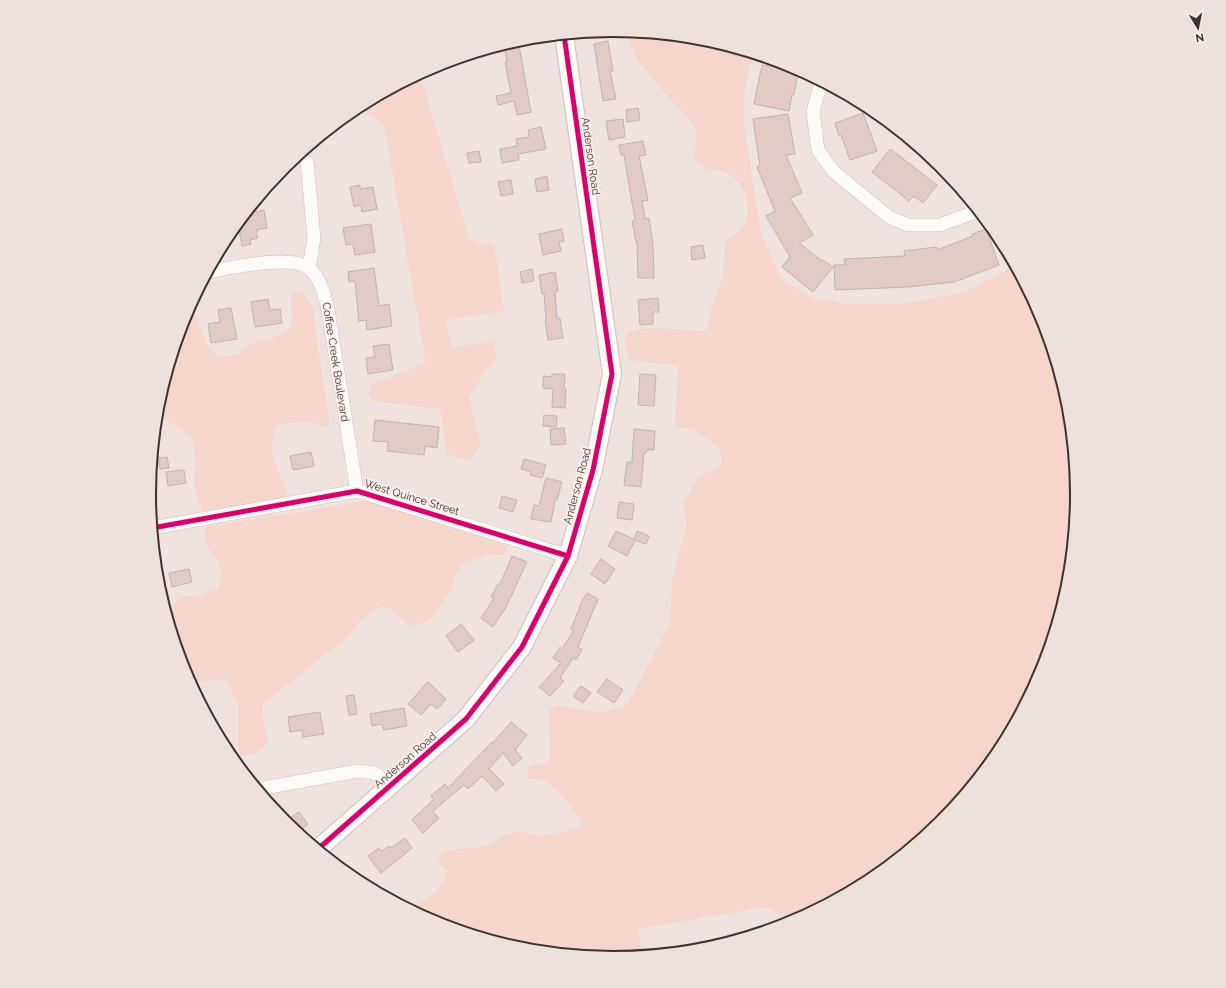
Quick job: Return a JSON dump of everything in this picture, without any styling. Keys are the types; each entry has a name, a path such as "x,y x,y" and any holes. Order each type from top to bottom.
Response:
{"street":[{"name":"Anderson Road","path":"322,846 466,719 522,647 568,556 593,470 612,374 565,40"},
{"path":"820,87 812,112 818,150 834,172 889,217 908,225 940,225 973,212"},
{"path":"214,271 268,262 292,262 309,268 314,238 307,162"},
{"name":"Coffee Creek Boulevard","path":"309,268 324,294 328,310 357,491"},
{"name":"West Quince Street","path":"157,527 357,491 568,556"},
{"path":"263,788 358,771 376,773 390,786"}],"shaded area":[{"path":"629,38 673,41 702,46 754,59 749,68 744,96 744,124 762,236 781,279 810,297 843,304 901,304 961,293 1010,268 1023,292 1046,347 1061,405 1069,464 1069,524 1066,554 1054,612 1046,641 1023,696 1009,723 976,772 957,795 914,838 891,857 841,890 815,904 785,917 766,907 638,929 641,950 583,950 553,947 495,935 466,927 416,906 433,894 442,884 446,871 440,865 442,852 454,849 482,847 507,834 515,832 533,835 546,835 559,833 581,825 580,820 567,801 555,789 543,780 529,779 527,774 529,767 548,762 550,758 549,713 551,708 557,705 600,713 628,704 671,621 672,581 687,524 683,504 699,477 718,468 722,463 720,452 708,439 695,431 688,428 680,428 675,424 678,367 673,365 629,360 625,346 625,339 628,333 633,330 642,329 653,328 706,331 713,304 723,277 725,243 742,228 747,218 748,210 746,195 738,182 732,176 724,171 706,168 695,160 696,136 692,123 649,75 642,66 632,47"},
{"path":"422,79 469,239 494,246 504,311 446,320 452,347 493,342 497,357 481,377 469,398 481,445 470,460 447,454 440,409 373,401 368,394 372,384 426,363 384,124 364,111 385,98"},
{"path":"293,293 303,293 312,306 329,419 328,425 325,427 320,427 317,423 302,422 278,425 274,433 272,451 288,496 286,498 214,512 203,510 196,495 194,480 195,456 191,436 167,421 163,416 180,347 191,319 194,312 206,343 211,351 222,356 237,354 249,345 275,337 285,332 289,328 292,320 291,297"},
{"path":"366,501 374,501 423,519 493,540 505,546 507,550 505,554 486,555 463,563 456,574 450,591 429,621 415,625 408,625 390,609 383,606 360,620 347,637 262,705 262,715 268,741 262,748 253,754 240,755 238,739 238,705 225,679 197,681 180,641 172,612 177,600 183,597 198,595 218,589 222,576 217,558 207,547 204,532 206,527"}],"building":[{"path":"608,41 613,71 610,71 616,99 603,101 594,44"},
{"path":"519,47 531,112 517,115 514,101 498,105 496,96 511,93 505,62 507,62 505,51"},
{"path":"762,65 777,68 798,76 794,95 792,94 789,111 754,104"},
{"path":"638,108 640,120 627,122 626,110"},
{"path":"863,113 877,151 850,160 835,123"},
{"path":"788,114 795,154 786,155 802,193 790,198 813,235 799,243 822,261 823,260 833,267 813,292 782,267 790,257 766,216 775,211 757,167 760,166 753,119"},
{"path":"623,119 625,137 609,140 606,121"},
{"path":"541,127 546,149 518,154 519,160 502,163 500,149 517,146 516,139 529,137 528,130"},
{"path":"643,141 646,155 639,156 648,200 642,201 645,219 649,218 653,245 654,278 638,278 637,242 632,221 635,220 624,155 621,155 619,145"},
{"path":"889,150 892,150 937,185 923,203 914,196 909,201 872,172"},
{"path":"479,151 481,162 469,163 467,153"},
{"path":"547,176 549,190 537,192 535,179"},
{"path":"511,180 513,194 501,196 498,182"},
{"path":"360,185 360,189 373,187 377,209 362,212 361,205 354,207 350,187"},
{"path":"264,210 267,228 256,230 258,238 250,240 251,244 242,246 239,231 253,212"},
{"path":"371,224 375,252 355,255 353,244 346,245 343,228"},
{"path":"562,229 564,241 559,242 561,251 543,255 539,234"},
{"path":"985,229 999,265 954,282 908,287 835,290 834,265 845,265 844,259 905,256 904,251 936,247 937,250 973,236 972,234"},
{"path":"703,245 705,258 692,260 691,247"},
{"path":"374,268 379,306 389,304 392,326 367,330 366,320 359,321 355,281 349,282 348,272"},
{"path":"532,269 534,281 522,283 520,272"},
{"path":"555,272 558,291 555,292 557,318 560,318 563,338 548,340 545,320 544,293 542,294 539,275"},
{"path":"658,298 659,312 653,312 653,324 640,325 638,300"},
{"path":"268,299 270,310 280,309 282,323 255,327 251,302"},
{"path":"231,308 237,339 211,343 208,324 220,322 218,310"},
{"path":"389,344 393,370 368,374 366,358 375,357 373,346"},
{"path":"552,374 565,374 565,408 552,407 553,389 543,388 543,376 552,377"},
{"path":"640,374 656,375 654,406 638,405"},
{"path":"544,415 557,416 556,427 543,426"},
{"path":"375,420 439,427 437,448 425,446 424,455 387,451 388,442 373,441"},
{"path":"564,428 566,444 551,445 550,429"},
{"path":"634,429 655,431 654,450 647,450 646,453 644,453 641,487 624,485 627,462 632,462"},
{"path":"311,452 314,466 293,470 290,456"},
{"path":"167,457 169,468 160,469 158,458"},
{"path":"524,459 546,465 542,478 530,475 531,472 521,469"},
{"path":"184,470 186,483 168,486 166,472"},
{"path":"546,478 562,482 557,500 555,500 551,522 531,519 534,505 539,506"},
{"path":"502,496 517,500 513,512 499,508"},
{"path":"619,502 634,504 632,520 617,518"},
{"path":"616,531 635,540 627,556 608,546"},
{"path":"637,531 649,536 646,544 634,540"},
{"path":"512,556 527,562 506,607 493,627 481,618 494,598 491,597 498,584 500,584"},
{"path":"601,559 615,569 605,584 591,574"},
{"path":"189,569 192,582 172,587 169,573"},
{"path":"587,593 598,599 578,647 582,650 576,660 573,658 560,678 564,681 550,696 539,687 561,663 553,658 560,647 562,649 574,630 571,629 579,607"},
{"path":"461,624 474,640 458,652 446,636"},
{"path":"607,679 623,690 614,703 597,692"},
{"path":"428,682 446,699 437,709 431,704 421,715 408,704"},
{"path":"581,686 591,693 583,703 573,696"},
{"path":"354,695 357,714 349,715 346,696"},
{"path":"404,708 407,726 384,730 382,724 372,726 370,714"},
{"path":"320,712 324,734 303,737 302,730 290,732 288,717"},
{"path":"511,722 527,735 515,750 522,758 513,766 503,753 489,769 504,784 496,791 482,776 468,789 464,785 433,811 439,818 423,833 412,820 434,799 431,796 445,784 448,788 492,742 493,743"},
{"path":"299,812 308,824 302,828 291,818"},
{"path":"405,838 412,848 381,873 368,856 379,848 382,851 389,846 391,848"}],"cycle path":[{"path":"322,846 466,719 522,647 568,556 593,470 612,374 565,40"},
{"path":"157,527 357,491 568,556"}]}
